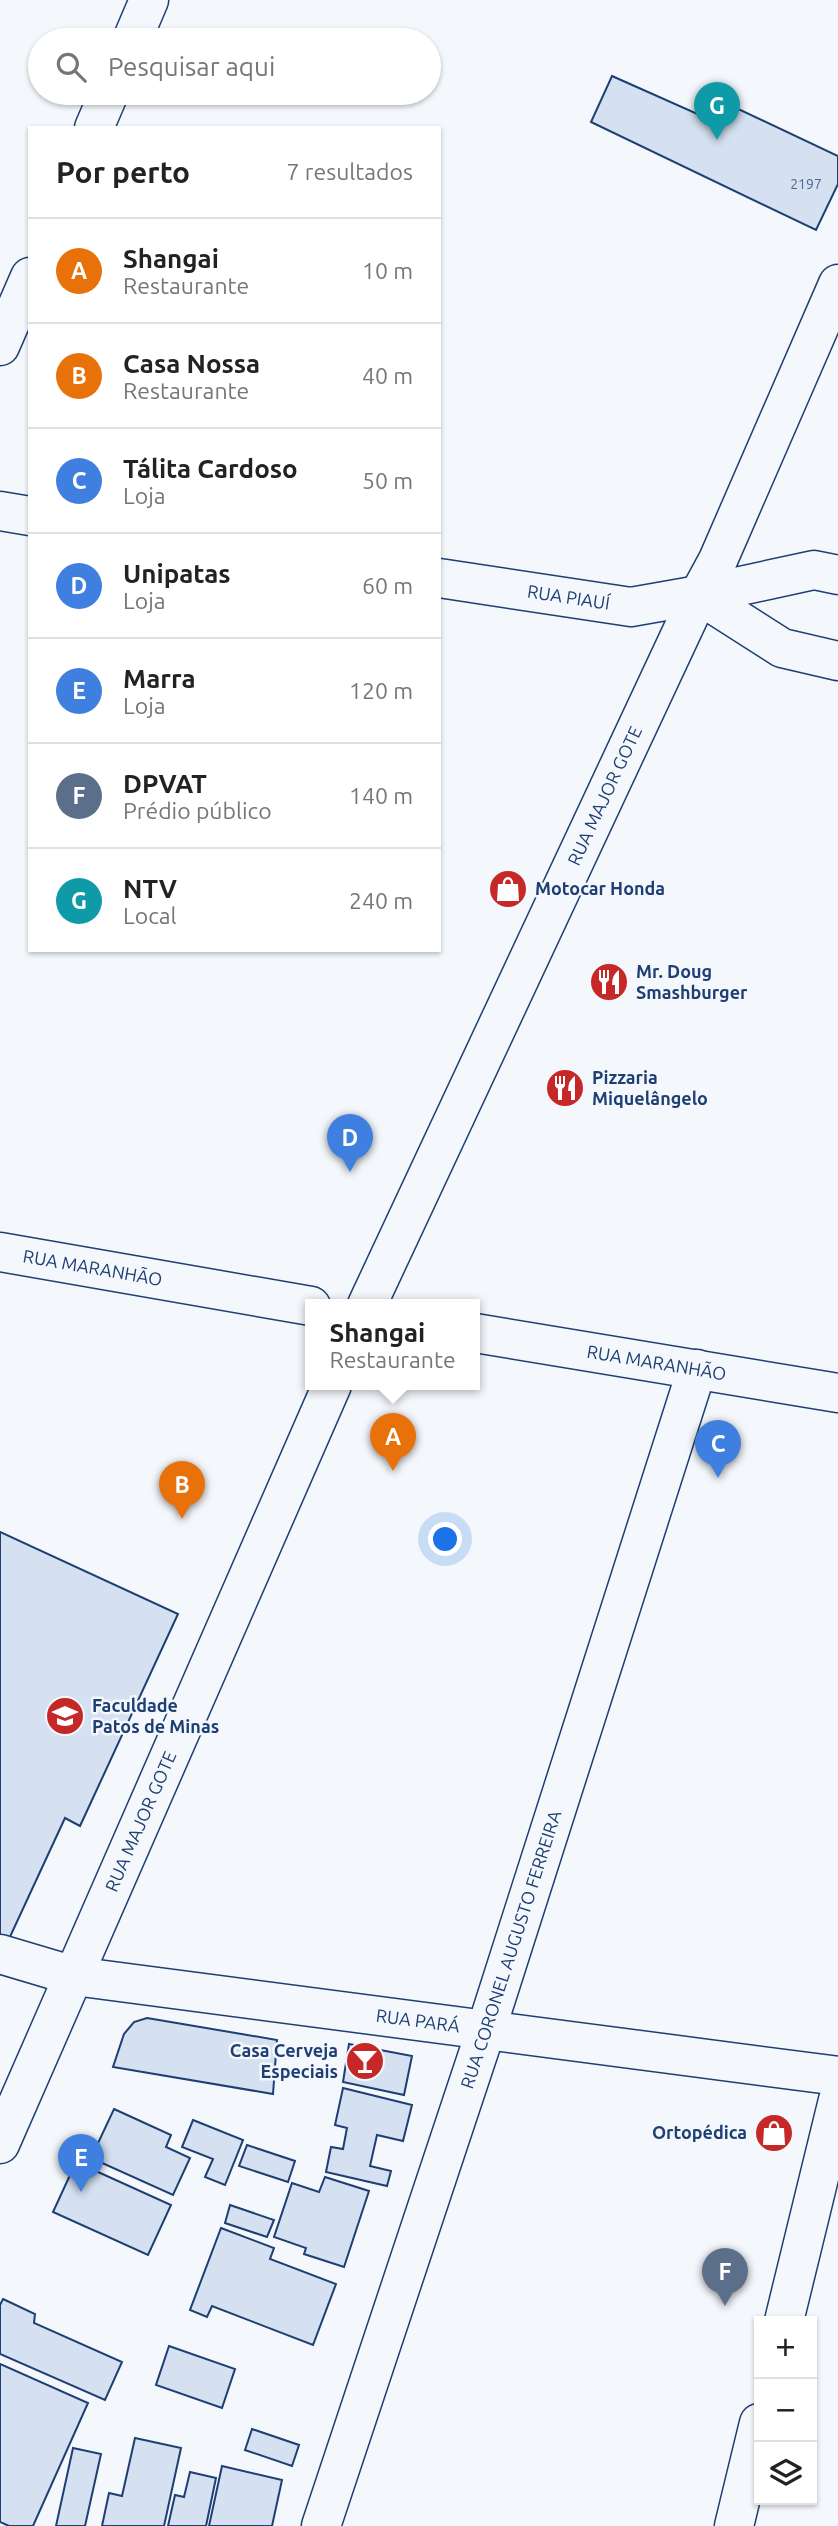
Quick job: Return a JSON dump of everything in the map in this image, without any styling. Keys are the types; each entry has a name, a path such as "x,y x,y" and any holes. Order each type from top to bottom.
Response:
{"street":[{"path":"137,28 149,0"},
{"path":"95,126 104,105"},
{"path":"0,345 28,282"},
{"name":"RUA MAJOR GOTE","path":"370,1299 699,595 718,560 838,284"},
{"path":"0,511 28,516"},
{"name":"RUA PIAUÍ","path":"441,578 631,607 814,570 838,575"},
{"path":"699,595 782,648 838,661"},
{"name":"RUA MARANHÃO","path":"0,1252 305,1305"},
{"name":"RUA MARANHÃO","path":"480,1334 838,1393"},
{"name":"RUA CORONEL AUGUSTO FERREIRA","path":"321,2526 486,2030 697,1370"},
{"name":"RUA MAJOR GOTE","path":"0,2144 330,1390"},
{"name":"RUA PARÁ","path":"0,1954 74,1976 838,2076"},
{"path":"785,2316 838,2100"},
{"path":"734,2526 754,2442"}],"building":[{"path":"612,76 722,125 730,105 838,156 838,184 816,230 591,122"},
{"name":"Faculdade Patos de Minas","path":"0,1532 178,1614 80,1826 65,1818 9,1939 0,1935"},
{"path":"147,2018 277,2040 273,2094 113,2067 124,2034 134,2022"},
{"path":"349,2044 412,2056 404,2095 343,2082"},
{"path":"343,2088 412,2105 403,2141 377,2135 370,2166 391,2171 387,2186 326,2172 331,2147 343,2149 347,2128 335,2125"},
{"path":"114,2109 171,2135 166,2147 190,2158 173,2195 91,2158"},
{"path":"193,2120 243,2140 225,2185 205,2177 213,2159 182,2147"},
{"path":"247,2145 295,2161 288,2182 239,2166"},
{"path":"76,2162 171,2205 148,2255 53,2212"},
{"path":"325,2177 369,2191 344,2267 304,2254 306,2248 274,2237 292,2183 319,2192"},
{"path":"230,2205 274,2220 267,2237 225,2223"},
{"path":"221,2228 274,2248 270,2259 336,2284 313,2345 212,2306 207,2317 190,2310"},
{"path":"3,2299 35,2314 34,2323 122,2362 105,2400 0,2354 0,2305"},
{"path":"169,2346 235,2369 222,2408 156,2385"},
{"path":"0,2364 88,2403 33,2526 9,2526 0,2522"},
{"path":"252,2429 299,2445 292,2466 245,2450"},
{"path":"135,2438 181,2448 164,2526 102,2526 109,2493 122,2496"},
{"path":"73,2448 101,2454 85,2526 56,2526"},
{"path":"222,2466 282,2480 272,2526 209,2526"},
{"path":"190,2472 216,2478 206,2526 168,2526 175,2495 184,2497"}],"place":[{"name":"NTV","path":"717,140"},
{"name":"Motocar Honda","path":"508,889"},
{"name":"Mr. Doug Smashburger","path":"609,982"},
{"name":"Pizzaria Miquelângelo","path":"565,1088"},
{"name":"Unipatas","path":"350,1172"},
{"name":"Shangai","path":"393,1471"},
{"name":"Tálita Cardoso","path":"718,1478"},
{"name":"Casa Nossa","path":"182,1519"},
{"name":"Faculdade Patos de Minas","path":"65,1716"},
{"name":"Casa Cerveja Especiais","path":"365,2061"},
{"name":"Ortopédica","path":"774,2133"},
{"name":"Marra","path":"81,2192"},
{"name":"DPVAT","path":"725,2306"}]}
